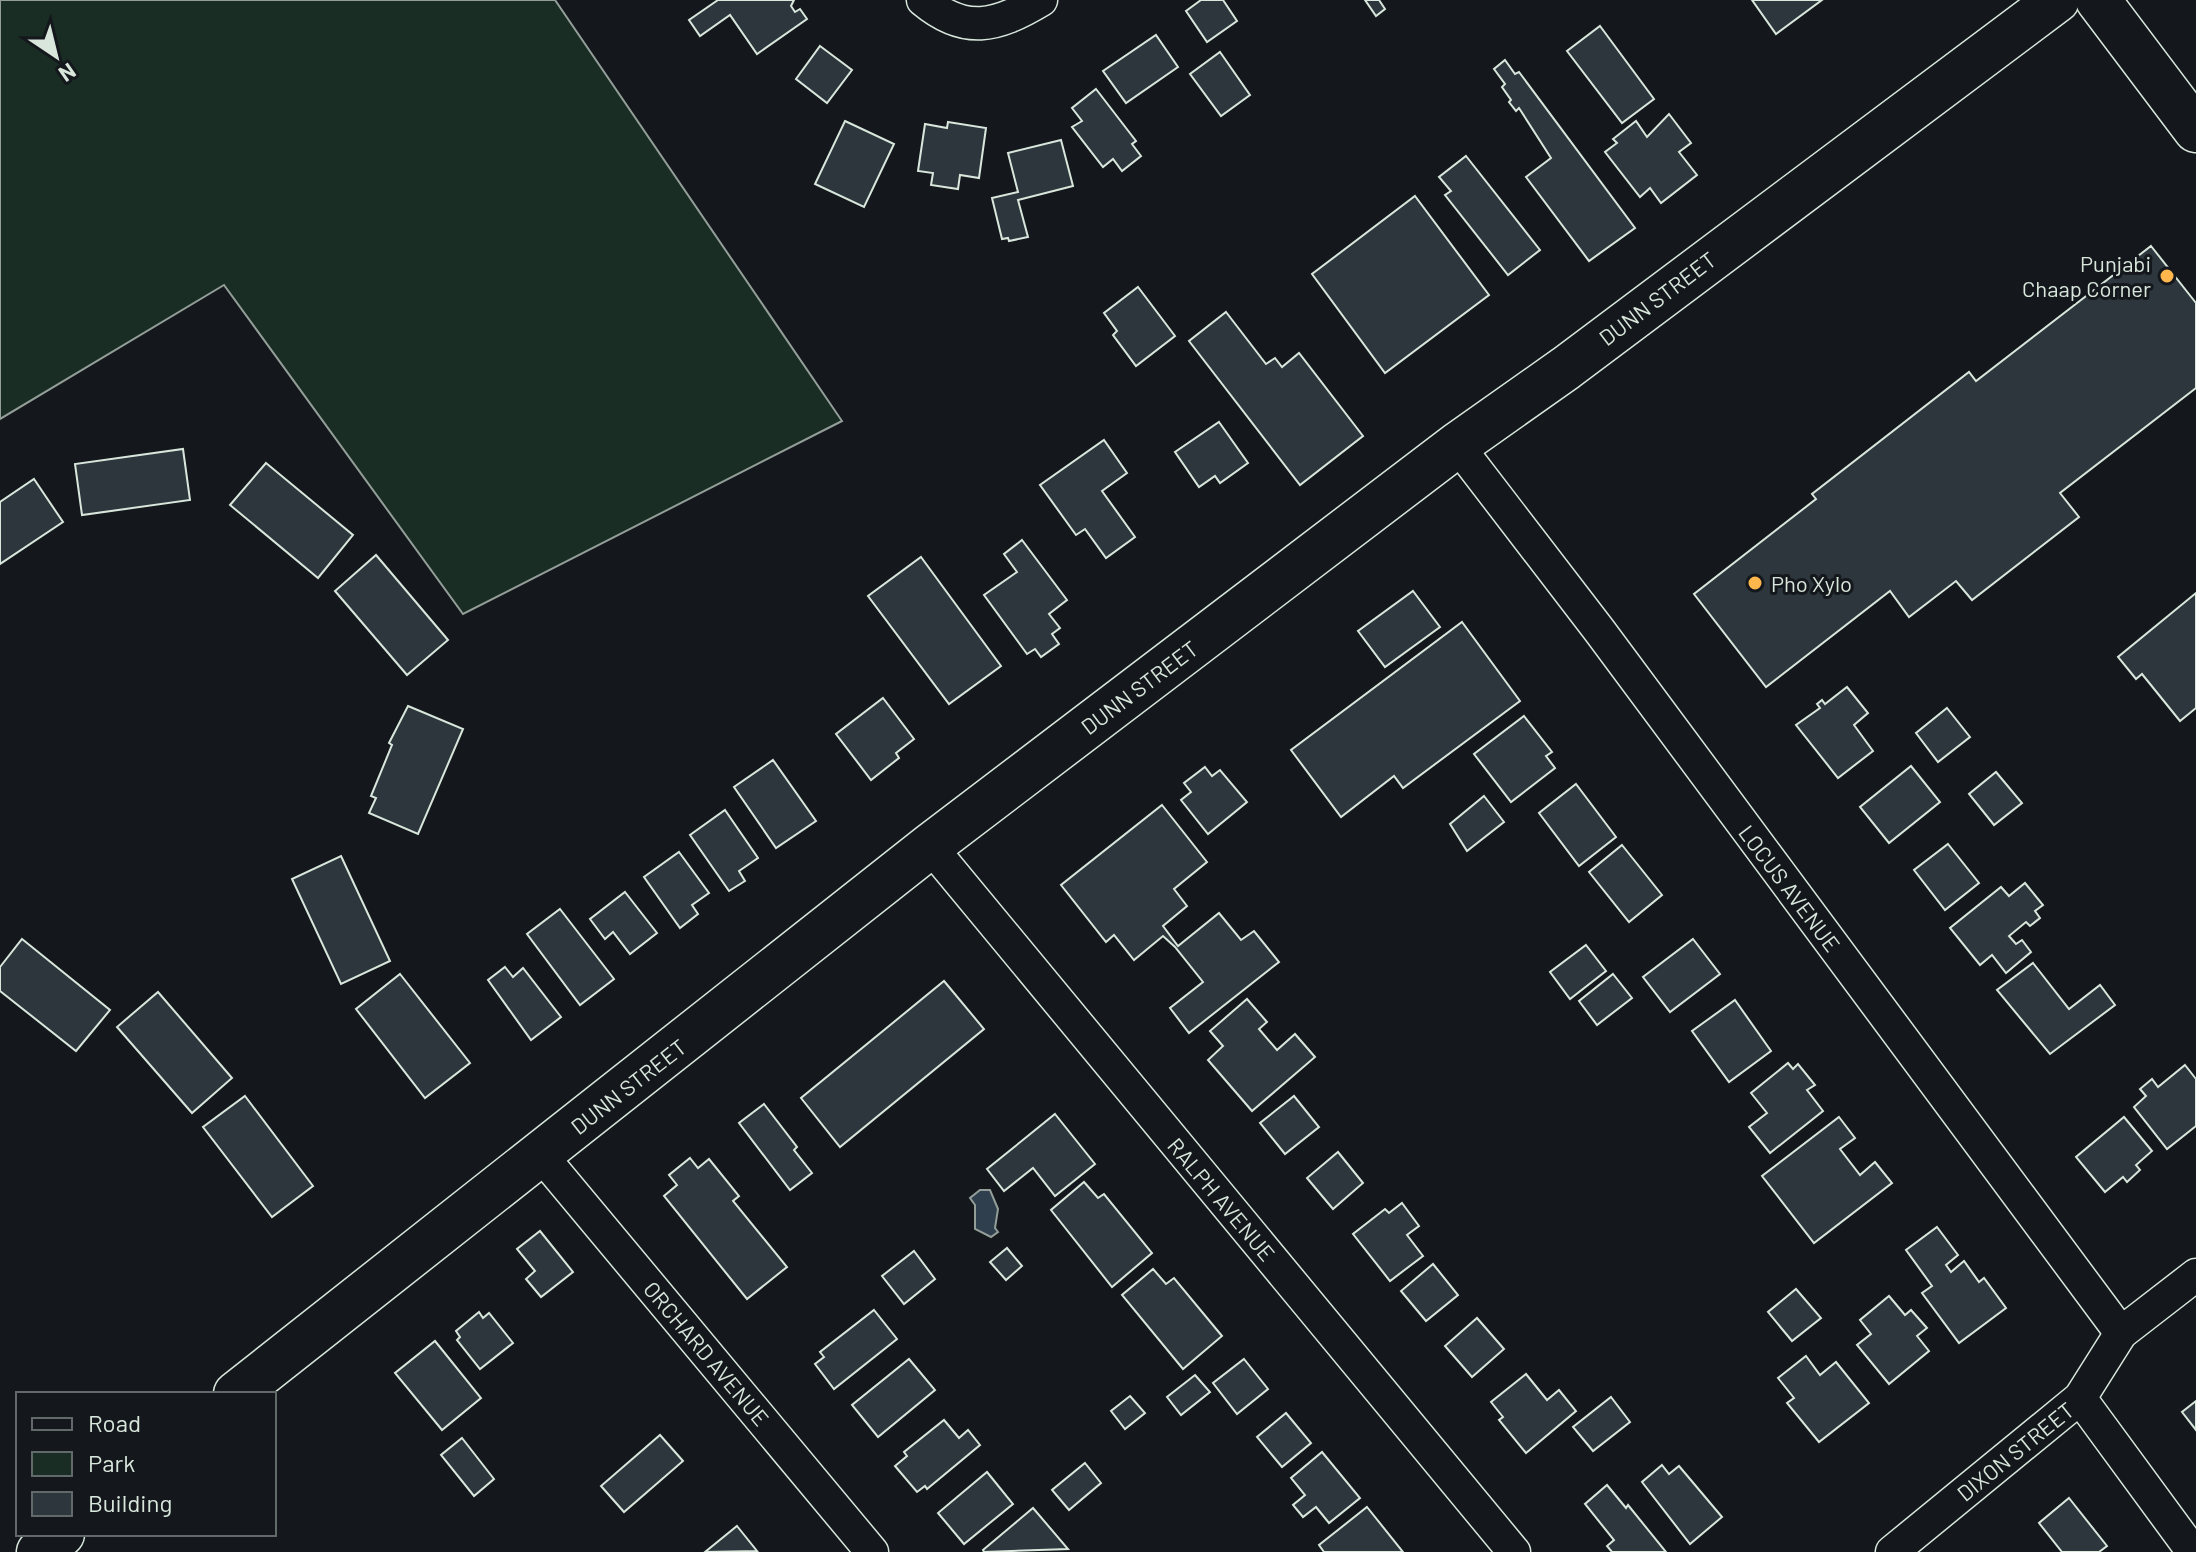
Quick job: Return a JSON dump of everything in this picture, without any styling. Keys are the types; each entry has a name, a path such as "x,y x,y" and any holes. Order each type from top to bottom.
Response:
{"street":[{"path":"923,0 944,18 988,25 1013,17 1041,0"},
{"name":"DUNN STREET","path":"238,1392 442,1228 541,1155 930,846 1457,445 1566,368 2057,0"},
{"path":"2098,0 2196,130"},
{"name":"LOCUS AVENUE","path":"1457,445 1599,630 2121,1333"},
{"name":"RALPH AVENUE","path":"930,846 1514,1552"},
{"name":"ORCHARD AVENUE","path":"541,1155 872,1552"},
{"name":"DIXON STREET","path":"1892,1552 2080,1398 2121,1333 2196,1275"},
{"path":"2080,1398 2193,1552"},
{"path":"39,1552 59,1536"}],"green space":[{"path":"0,0 555,0 842,421 463,614 224,285 0,419"}],"water":[{"path":"980,1190 990,1190 998,1209 995,1228 998,1232 991,1237 975,1229 975,1205 970,1198"}],"building":[{"path":"718,0 794,0 791,6 795,12 800,9 807,19 757,54 730,15 700,36 689,20"},
{"path":"1201,0 1223,0 1237,21 1207,42 1186,11"},
{"path":"1365,0 1379,0 1385,9 1376,16"},
{"path":"1752,0 1822,0 1776,34"},
{"path":"1600,26 1654,99 1622,123 1567,51"},
{"path":"1156,35 1178,67 1126,103 1103,71"},
{"path":"820,46 852,70 827,103 796,79"},
{"path":"1220,52 1250,95 1221,116 1190,74"},
{"path":"1505,60 1515,74 1519,72 1635,228 1589,261 1526,177 1551,158 1519,108 1516,111 1509,102 1511,100 1502,87 1505,84 1494,69"},
{"path":"1096,89 1136,141 1132,144 1141,156 1122,171 1113,159 1103,167 1072,127 1082,121 1072,108"},
{"path":"1669,114 1691,143 1679,152 1697,175 1661,203 1650,188 1640,197 1605,152 1617,143 1613,139 1636,121 1647,137"},
{"path":"845,121 894,144 864,207 815,184"},
{"path":"948,122 986,128 979,178 960,175 958,189 931,185 933,173 918,171 925,124 947,128"},
{"path":"1061,140 1073,186 1018,200 1028,237 1009,241 1008,238 1002,239 992,198 1018,192 1008,153"},
{"path":"1466,156 1540,250 1508,275 1445,195 1451,191 1439,177"},
{"path":"1415,196 1489,295 1385,373 1312,274"},
{"path":"2151,246 2196,303 2196,388 2060,493 2079,517 1972,600 1956,581 1909,617 1890,591 1766,687 1694,594 1816,499 1812,494 1969,372 1976,381"},
{"path":"1138,287 1175,336 1136,366 1113,335 1117,331 1104,313"},
{"path":"1226,312 1266,364 1275,358 1282,367 1299,353 1363,436 1300,485 1189,341"},
{"path":"1219,422 1248,463 1220,483 1215,476 1199,487 1175,452"},
{"path":"1104,440 1127,473 1102,491 1135,537 1106,558 1085,529 1076,535 1040,485"},
{"path":"183,449 190,500 82,515 75,464"},
{"path":"266,463 353,535 318,578 230,505"},
{"path":"34,479 63,522 0,564 0,502"},
{"path":"1022,540 1067,600 1049,614 1060,628 1052,634 1059,644 1041,657 1035,649 1027,654 984,595 1017,572 1004,554"},
{"path":"376,555 448,640 407,675 335,591"},
{"path":"921,557 1001,666 949,704 868,596"},
{"path":"1413,591 1440,627 1385,667 1358,631"},
{"path":"2196,593 2196,708 2180,721 2142,674 2136,679 2118,657"},
{"path":"1462,622 1520,701 1403,788 1394,776 1341,817 1291,750"},
{"path":"1847,687 1868,713 1854,725 1873,751 1838,778 1796,725 1820,708 1817,704 1822,700 1825,704"},
{"path":"883,698 914,739 896,753 899,758 871,780 836,734"},
{"path":"408,706 463,729 418,834 369,813 376,798 371,796 392,745 389,743"},
{"path":"1947,708 1970,737 1938,762 1916,733"},
{"path":"1524,716 1552,752 1546,756 1555,768 1511,802 1474,754"},
{"path":"773,760 816,821 776,848 734,787"},
{"path":"1911,766 1940,802 1889,843 1860,807"},
{"path":"1205,767 1212,776 1220,770 1247,802 1208,834 1181,800 1191,792 1184,783"},
{"path":"1996,772 2022,803 1994,825 1969,794"},
{"path":"1576,784 1616,837 1579,866 1539,813"},
{"path":"1484,796 1504,822 1467,851 1450,824"},
{"path":"1162,805 1207,862 1174,889 1187,906 1163,926 1178,946 1219,913 1241,940 1254,931 1279,962 1189,1033 1170,1008 1203,982 1175,947 1163,936 1134,960 1114,935 1106,942 1061,885"},
{"path":"725,810 758,858 739,871 745,881 729,891 690,835"},
{"path":"1948,844 1979,883 1945,910 1914,870"},
{"path":"1622,845 1662,895 1629,922 1589,872"},
{"path":"679,852 709,893 692,905 698,914 680,928 644,877"},
{"path":"341,856 390,961 341,984 292,879"},
{"path":"2025,883 2043,905 2035,911 2040,918 2030,926 2026,922 2009,936 2016,944 2022,940 2031,952 2006,973 1992,955 1980,965 1950,928 2001,887 2009,896"},
{"path":"625,892 657,933 630,954 613,932 605,939 590,919"},
{"path":"560,909 614,979 580,1005 527,934"},
{"path":"22,939 110,1010 76,1051 0,991 0,967"},
{"path":"1693,939 1720,974 1670,1012 1643,977"},
{"path":"1586,945 1606,971 1570,999 1550,972"},
{"path":"2033,963 2069,1009 2100,985 2115,1005 2050,1054 1997,990"},
{"path":"505,967 513,977 523,968 561,1017 531,1040 488,980"},
{"path":"400,974 470,1063 425,1098 356,1009"},
{"path":"1613,974 1632,998 1597,1025 1579,1001"},
{"path":"944,981 984,1029 840,1147 801,1098"},
{"path":"158,992 232,1078 192,1113 117,1027"},
{"path":"1247,999 1267,1022 1259,1029 1277,1050 1295,1034 1315,1057 1252,1111 1208,1060 1223,1046 1210,1031"},
{"path":"1735,1000 1771,1051 1729,1082 1692,1031"},
{"path":"1788,1063 1793,1069 1798,1064 1815,1085 1807,1090 1823,1111 1770,1153 1749,1127 1767,1113 1751,1093"},
{"path":"2185,1065 2196,1079 2196,1126 2167,1149 2134,1107 2146,1096 2140,1089 2152,1079 2158,1087"},
{"path":"245,1096 313,1186 272,1217 203,1127"},
{"path":"1294,1096 1319,1127 1285,1154 1260,1123"},
{"path":"764,1104 797,1147 794,1150 812,1173 790,1190 739,1123"},
{"path":"1055,1114 1095,1164 1055,1196 1033,1168 1004,1191 987,1169"},
{"path":"1839,1117 1855,1138 1840,1149 1860,1175 1875,1162 1892,1183 1814,1243 1762,1176"},
{"path":"2124,1117 2152,1151 2136,1165 2140,1170 2127,1182 2123,1177 2105,1192 2076,1157"},
{"path":"1338,1152 1363,1183 1333,1209 1307,1178"},
{"path":"690,1158 698,1168 709,1159 739,1196 733,1201 787,1267 747,1299 664,1196 677,1185 669,1175"},
{"path":"1084,1182 1098,1198 1104,1194 1152,1253 1112,1287 1051,1210"},
{"path":"1402,1203 1419,1226 1407,1235 1423,1256 1390,1281 1353,1234 1385,1209 1389,1213"},
{"path":"1937,1227 1958,1255 1946,1265 1951,1272 1964,1261 1979,1282 1984,1278 2006,1308 1959,1343 1922,1293 1932,1286 1906,1250"},
{"path":"540,1231 573,1272 541,1297 526,1279 535,1271 517,1249"},
{"path":"1007,1248 1022,1266 1006,1280 990,1262"},
{"path":"914,1251 935,1279 904,1304 882,1276"},
{"path":"1433,1264 1458,1295 1426,1321 1401,1291"},
{"path":"1153,1269 1166,1284 1174,1278 1222,1336 1183,1369 1122,1295"},
{"path":"1796,1289 1821,1318 1792,1341 1768,1312"},
{"path":"1889,1296 1905,1315 1911,1310 1927,1328 1917,1336 1929,1351 1889,1384 1857,1345 1871,1334 1860,1320"},
{"path":"874,1310 897,1339 834,1389 815,1364 824,1357 820,1352"},
{"path":"479,1312 483,1318 489,1313 513,1343 480,1369 457,1340 460,1337 456,1331"},
{"path":"1477,1318 1504,1349 1472,1377 1445,1346"},
{"path":"435,1341 481,1398 442,1430 395,1373"},
{"path":"1806,1356 1820,1375 1836,1362 1869,1403 1819,1442 1787,1403 1794,1398 1778,1378"},
{"path":"909,1359 935,1390 878,1437 852,1405"},
{"path":"1244,1359 1268,1389 1237,1414 1213,1383"},
{"path":"1526,1374 1547,1400 1559,1390 1576,1411 1526,1453 1499,1420 1503,1417 1491,1402"},
{"path":"1195,1375 1210,1392 1181,1415 1167,1397"},
{"path":"1130,1396 1145,1413 1125,1429 1111,1411"},
{"path":"1611,1397 1630,1422 1593,1451 1573,1427"},
{"path":"2196,1401 2196,1430 2182,1412"},
{"path":"1286,1413 1311,1443 1282,1467 1257,1437"},
{"path":"944,1420 959,1438 968,1430 980,1445 927,1489 925,1486 917,1492 895,1466 907,1456 904,1452"},
{"path":"660,1435 683,1461 624,1512 601,1486"},
{"path":"462,1438 494,1479 474,1496 441,1455"},
{"path":"1322,1452 1360,1498 1329,1523 1316,1507 1303,1517 1293,1505 1305,1495 1291,1478"},
{"path":"1085,1463 1101,1483 1069,1510 1052,1490"},
{"path":"1662,1465 1669,1474 1679,1466 1722,1517 1690,1544 1642,1482"},
{"path":"987,1472 1013,1504 964,1544 938,1513"},
{"path":"1607,1485 1626,1508 1628,1505 1666,1552 1612,1552 1607,1546 1614,1540 1585,1504"},
{"path":"2069,1498 2107,1546 2099,1552 2062,1552 2039,1523"},
{"path":"1367,1507 1403,1552 1324,1552 1319,1545"},
{"path":"1033,1508 1068,1549 984,1552 983,1550"},
{"path":"737,1526 757,1551 705,1552"}],"place":[{"name":"Punjabi Chaap Corner","path":"2167,276"},
{"name":"Pho Xylo","path":"1755,583"}]}
